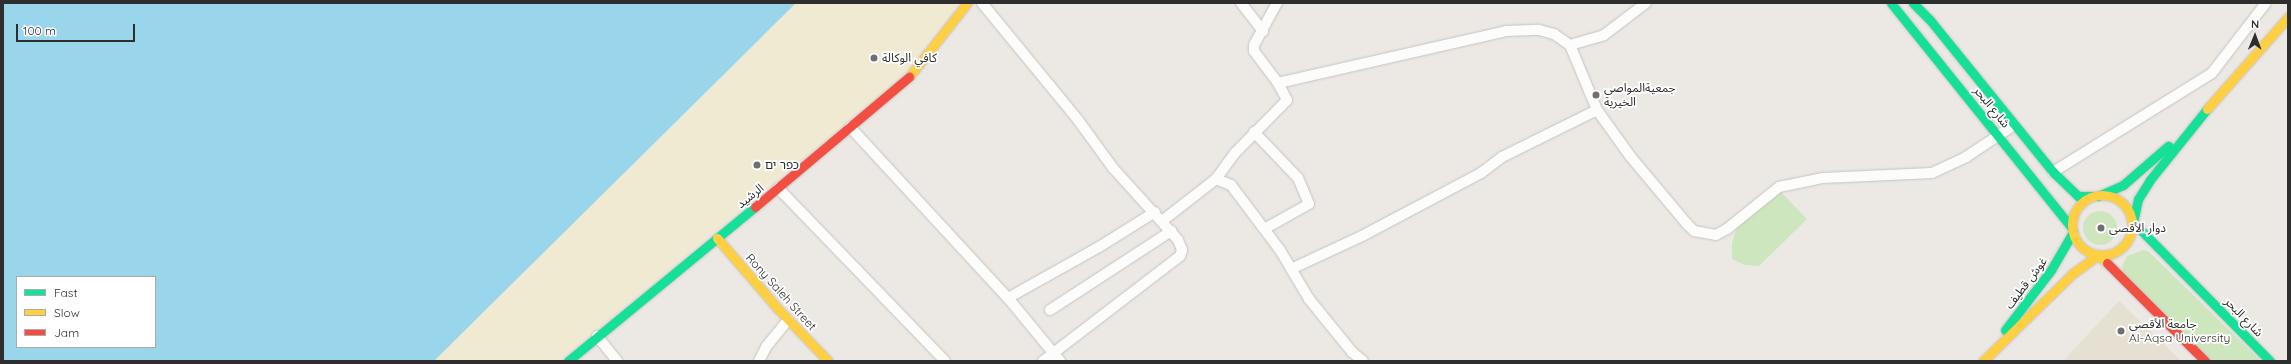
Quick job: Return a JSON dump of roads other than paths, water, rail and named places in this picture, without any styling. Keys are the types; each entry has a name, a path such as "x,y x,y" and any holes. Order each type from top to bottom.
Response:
{"main road":[{"name":"الرشيد","path":"568,361 778,188 913,74 967,3"},
{"name":"شارع البحر","path":"1891,3 1999,134 2073,230"},
{"name":"شارع البحر","path":"1913,3 1930,20 2014,125 2069,190 2078,196 2098,196"},
{"path":"2098,255 2116,252 2123,247 2129,239 2143,189 2205,111 2288,17"},
{"path":"2205,111 2134,177 2081,204 2074,215 2073,230 2083,248 2098,255 2205,361"},
{"path":"2098,196 2116,199 2124,204 2133,222"},
{"name":"شارع البحر","path":"2133,222 2270,361"},
{"name":"غوش قطيف","path":"1996,347 2005,331 2052,270 2073,230"},
{"name":"Rony Saleh Street","path":"717,238 788,320 828,361"},
{"name":"غوش قطيف","path":"1983,361 1996,347 2008,339 2072,274 2098,255"}],"street":[{"path":"982,3 1078,120 1113,168 1171,231 1178,240 1182,250 1180,256 1057,357 1043,361"},
{"path":"1240,3 1263,31"},
{"path":"1162,221 1216,179 1254,132 1287,100 1278,83 1254,51 1254,45 1277,3"},
{"path":"1570,45 1604,35 1646,3"},
{"path":"2053,172 2212,73 2266,3"},
{"path":"1278,83 1506,31 1539,30 1554,34 1570,45 1597,110 1609,130 1694,231 1716,235 1727,229 1779,187 1823,178 1932,173 1966,157 2014,125"},
{"path":"1291,269 1362,236 1481,173 1502,157 1597,110"},
{"path":"850,127 1008,298 1057,357"},
{"path":"1254,132 1298,178 1309,204 1264,229"},
{"path":"1216,179 1231,185 1264,229 1318,311 1363,361"},
{"path":"778,188 945,361"},
{"path":"1008,298 1100,248 1155,212"},
{"path":"1050,310 1171,231"},
{"path":"759,361 766,347 788,320"},
{"path":"597,336 617,361"}],"water":[{"path":"3,3 796,3 434,361 3,361"}],"place":[{"name":"كافي الوكالة","path":"874,58"},
{"name":"جمعيةالمواصي الخيرية","path":"1596,95"},
{"name":"כפר ים","path":"757,165"},
{"name":"دوار الأقصى","path":"2101,228"},
{"name":"جامعة الأقصى Al-Aqsa University","path":"2121,331"}]}
